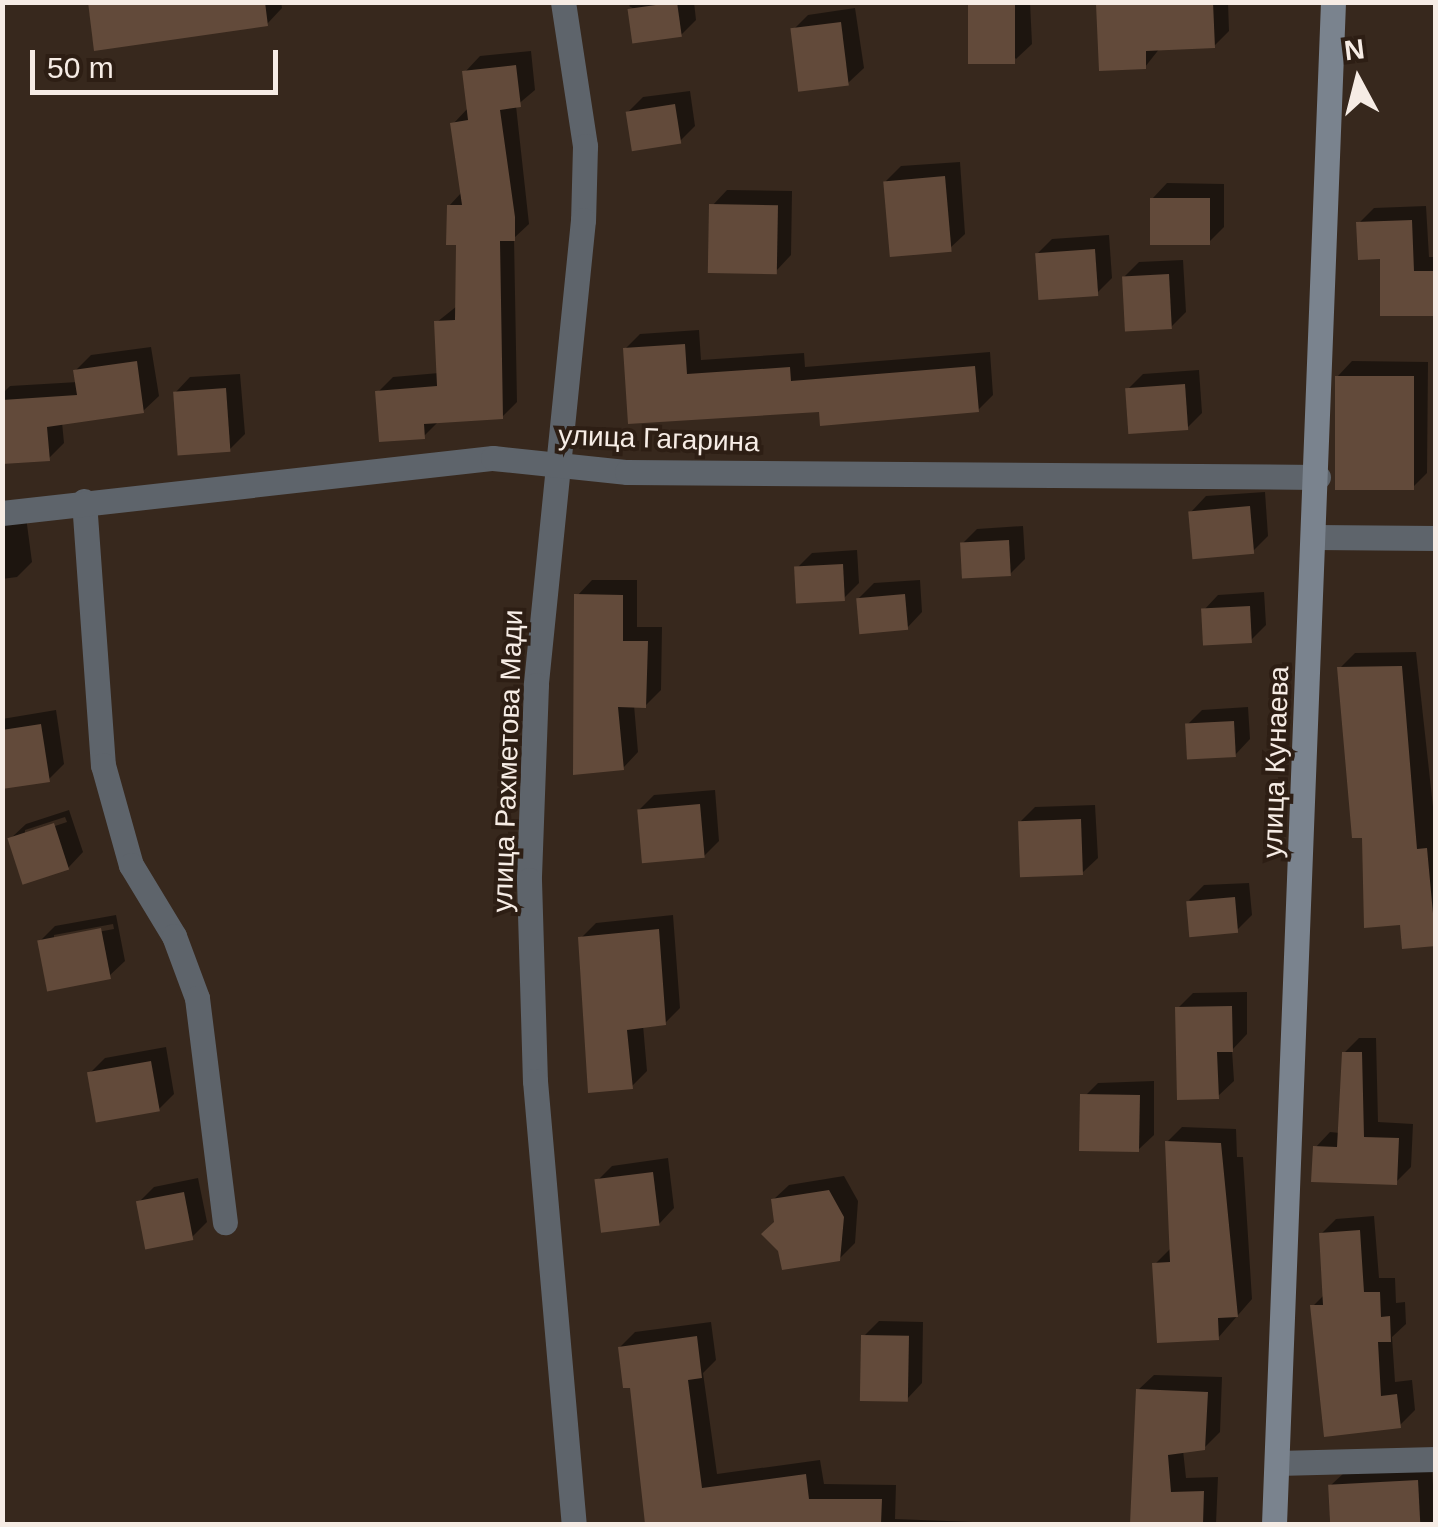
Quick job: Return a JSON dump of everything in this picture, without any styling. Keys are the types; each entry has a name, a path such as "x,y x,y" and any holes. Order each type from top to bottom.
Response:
{"main road":[{"name":"улица Кунаева","path":"1274,1524 1318,476 1333,2"}],"street":[{"name":"улица Рахметова Мади","path":"563,2 585,146 536,684 530,880 535,1081 574,1524"},
{"name":"улица Гагарина","path":"2,514 84,501 493,458 558,467 1318,476"},
{"path":"84,501 104,765 131,865 174,936 197,998 225,1222"},
{"path":"1315,537 1436,538"},
{"path":"1277,1463 1436,1458"}],"building":[{"path":"88,2 265,2 268,26 94,51"},
{"path":"677,2 682,37 632,44 627,9"},
{"path":"968,2 1015,2 1015,64 968,64"},
{"path":"1213,2 1215,48 1146,51 1146,69 1099,71 1096,4"},
{"path":"841,22 849,86 798,92 790,28"},
{"path":"516,65 521,107 500,110 515,217 515,241 500,241 503,419 424,424 425,439 379,442 375,391 437,386 434,321 455,320 456,245 446,245 447,205 462,205 450,123 468,120 462,71"},
{"path":"675,104 681,144 632,151 626,112"},
{"path":"945,176 952,252 890,257 883,181"},
{"path":"1150,198 1210,198 1210,245 1150,245"},
{"path":"709,204 778,205 777,274 708,273"},
{"path":"1412,220 1414,271 1436,271 1436,316 1380,316 1380,259 1358,260 1356,222"},
{"path":"1095,249 1098,296 1038,300 1035,253"},
{"path":"1169,274 1172,329 1125,331 1122,276"},
{"path":"685,344 687,374 790,367 791,381 975,366 979,412 820,426 819,412 628,424 623,348"},
{"path":"137,361 144,413 47,427 50,461 2,464 2,400 77,395 73,370"},
{"path":"1335,376 1414,376 1414,490 1335,490"},
{"path":"1185,384 1188,430 1128,434 1125,388"},
{"path":"226,388 230,452 178,456 173,392"},
{"path":"1250,506 1254,554 1192,559 1188,511"},
{"path":"1009,540 1011,576 962,579 960,543"},
{"path":"843,564 845,601 796,604 794,567"},
{"path":"574,594 623,595 623,641 648,641 646,708 618,707 624,770 573,775"},
{"path":"905,594 908,630 859,634 856,598"},
{"path":"1250,606 1252,643 1203,646 1201,609"},
{"path":"1402,666 1417,849 1427,848 1436,946 1402,949 1400,925 1364,928 1362,838 1352,838 1337,667"},
{"path":"1234,721 1236,757 1187,760 1185,724"},
{"path":"41,724 50,782 2,789 2,730"},
{"path":"700,804 705,858 642,863 637,809"},
{"path":"1081,819 1083,875 1020,877 1018,821"},
{"path":"54,823 69,870 23,885 7,838"},
{"path":"1235,897 1238,933 1189,937 1186,901"},
{"path":"101,928 111,979 47,991 37,940"},
{"path":"659,929 666,1025 627,1030 633,1089 588,1093 578,937"},
{"path":"1232,1006 1233,1052 1217,1052 1219,1099 1177,1100 1175,1007"},
{"path":"1342,1052 1362,1052 1364,1137 1399,1138 1397,1185 1311,1182 1313,1146 1337,1147"},
{"path":"151,1061 160,1111 96,1123 87,1072"},
{"path":"1080,1094 1140,1095 1139,1152 1079,1151"},
{"path":"1165,1141 1221,1143 1238,1317 1218,1318 1219,1340 1157,1343 1152,1263 1170,1262"},
{"path":"653,1172 660,1226 601,1233 594,1179"},
{"path":"829,1190 844,1217 840,1261 782,1270 778,1251 761,1234 774,1222 771,1199"},
{"path":"184,1192 193,1240 145,1249 136,1201"},
{"path":"1360,1230 1364,1292 1380,1292 1381,1317 1390,1316 1391,1342 1378,1342 1381,1396 1397,1394 1401,1428 1324,1437 1310,1305 1323,1305 1319,1233"},
{"path":"861,1335 909,1336 908,1402 860,1401"},
{"path":"697,1336 702,1378 688,1380 702,1488 806,1474 809,1499 882,1499 881,1524 645,1524 630,1388 623,1388 618,1347"},
{"path":"1136,1389 1208,1392 1205,1450 1168,1455 1171,1492 1204,1491 1203,1524 1130,1524"},
{"path":"1418,1480 1420,1524 1330,1524 1328,1485"}]}
